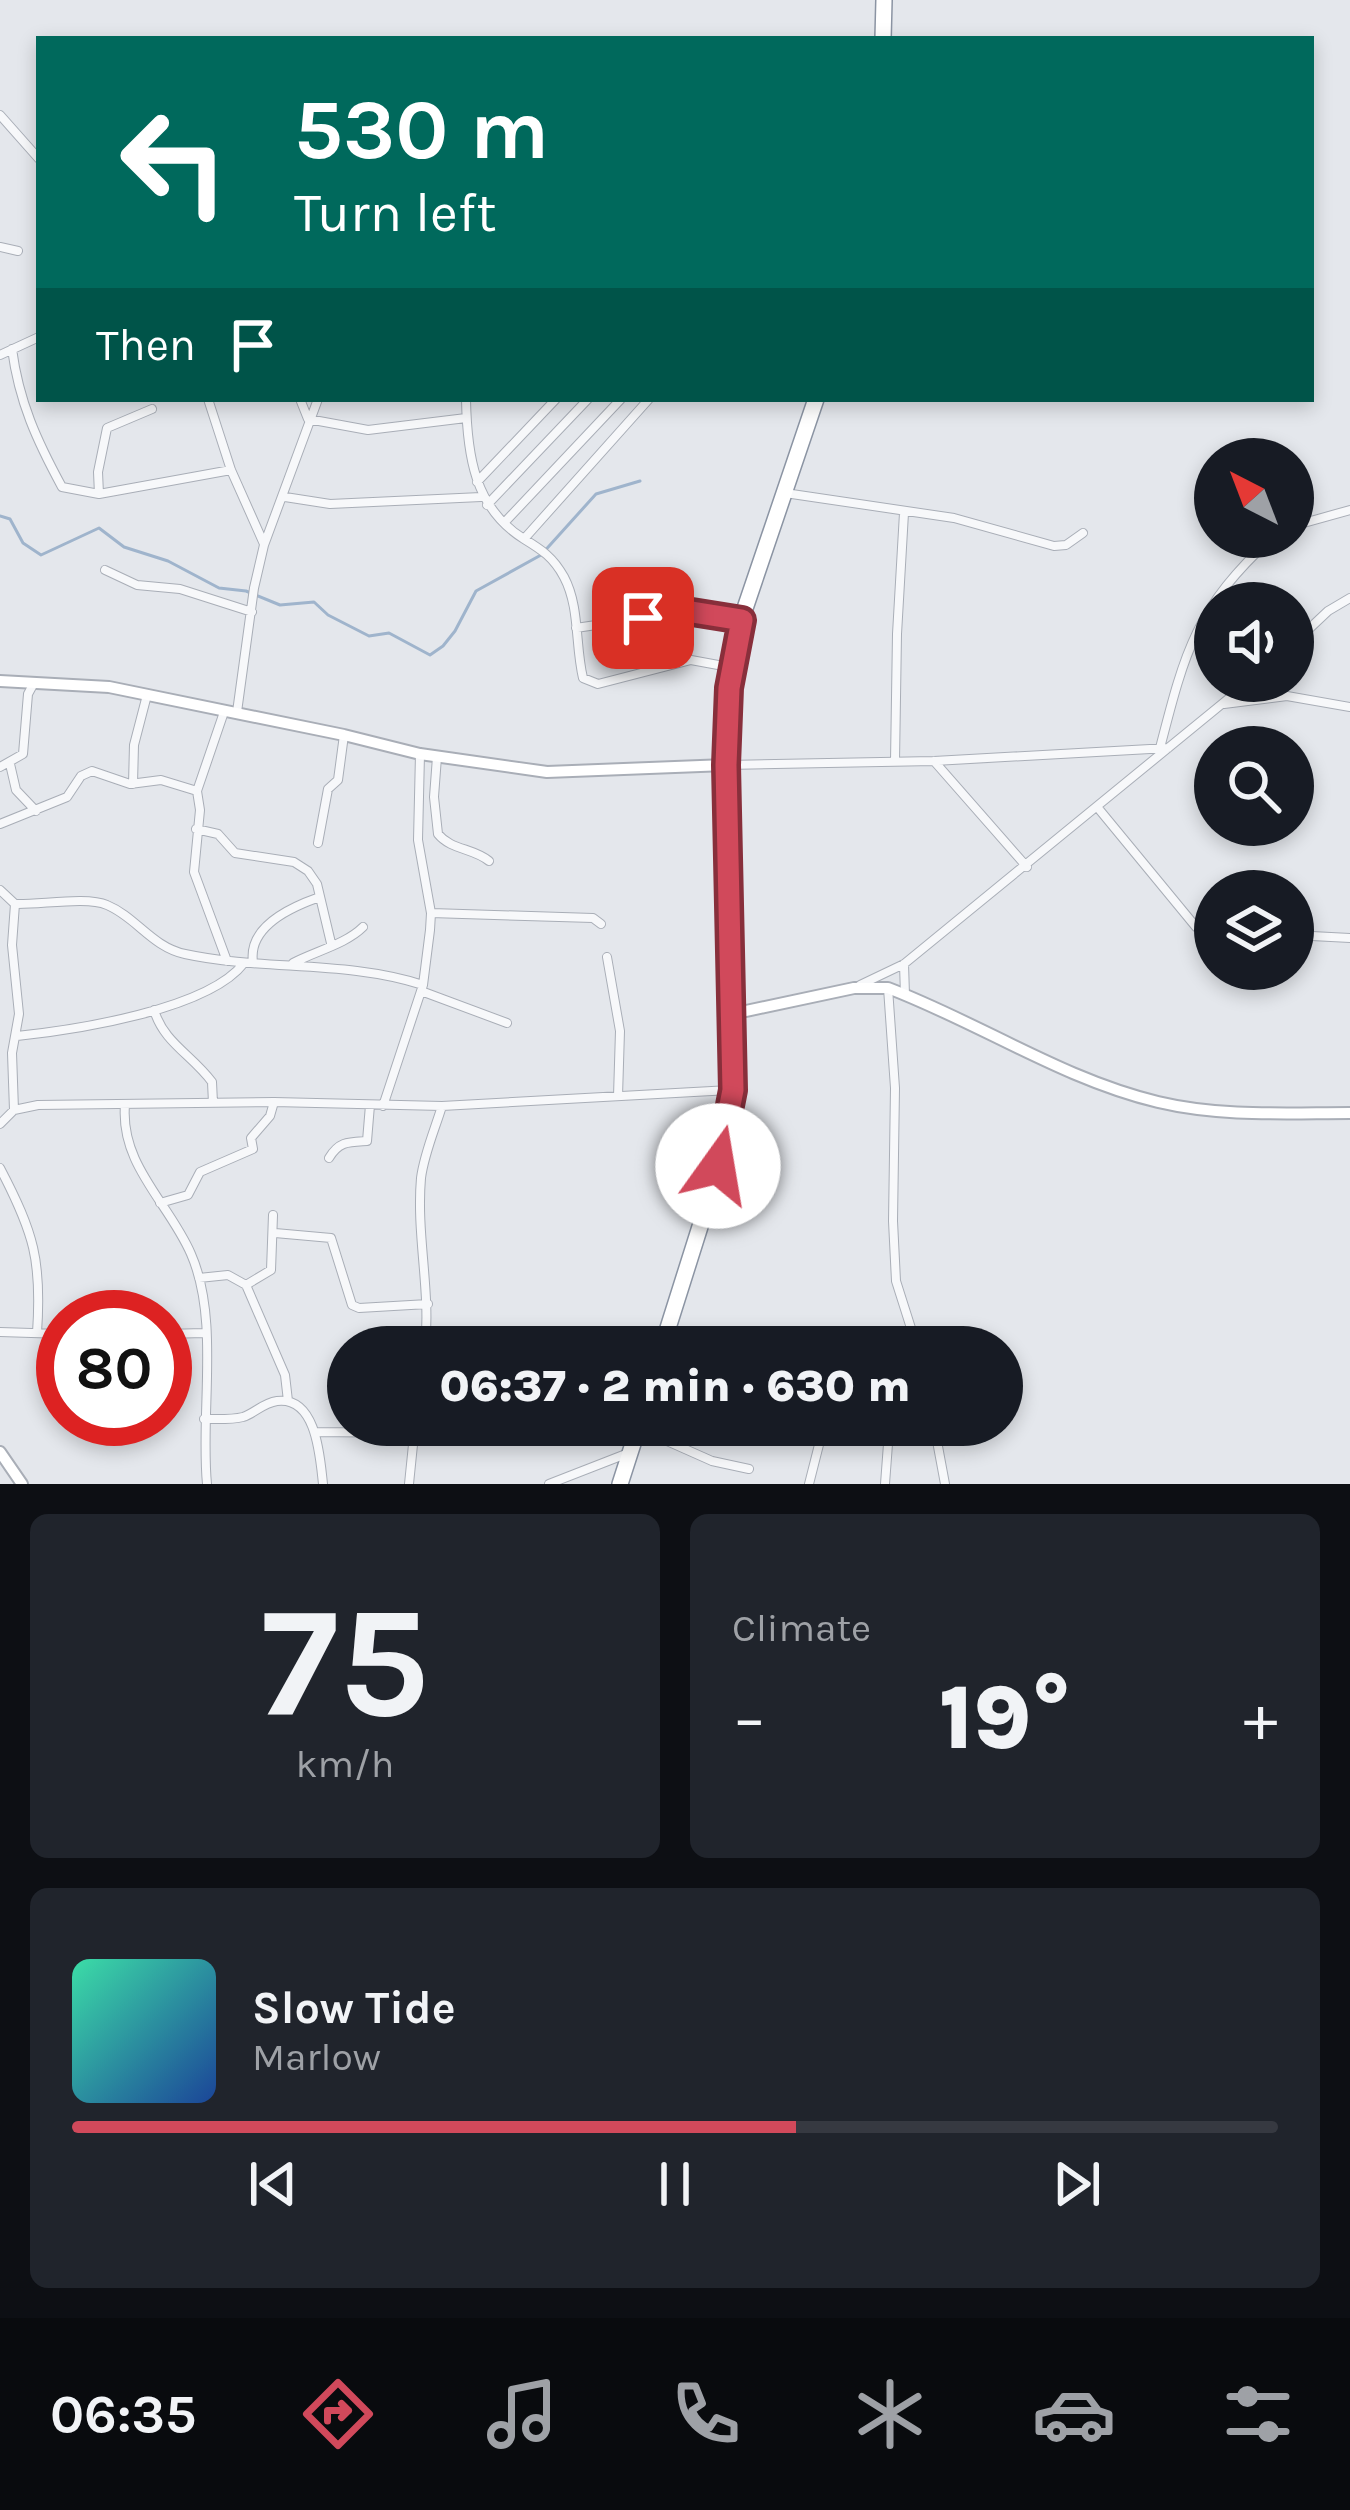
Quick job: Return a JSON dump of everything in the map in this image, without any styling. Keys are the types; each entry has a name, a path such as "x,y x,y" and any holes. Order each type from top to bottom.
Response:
{"highway":[{"path":"883,36 884,0"},
{"path":"669,1326 726,1137 733,1090 726,765 732,668 742,620 815,402"},
{"path":"624,1483 632,1446"}],"street":[{"path":"2,121 36,156"},
{"path":"0,248 18,251"},
{"path":"0,355 36,338"},
{"path":"12,349 26,417 38,431 62,488 99,494 231,470"},
{"path":"209,402 231,470 264,545"},
{"path":"301,402 308,419"},
{"path":"227,961 194,872 200,810 197,791 230,712 264,545 316,402"},
{"path":"466,402 476,483 484,501 504,523 545,550 572,596 583,678 592,684 692,660 732,668"},
{"path":"476,483 553,402"},
{"path":"285,497 326,504 484,501 585,402"},
{"path":"504,523 618,402"},
{"path":"524,539 646,402"},
{"path":"99,494 98,472 107,428 152,410"},
{"path":"308,419 368,430 466,418"},
{"path":"784,493 954,518 1054,547 1066,545 1082,532"},
{"path":"1314,520 1350,510"},
{"path":"896,761 904,513"},
{"path":"1165,748 1185,654 1203,615 1250,558"},
{"path":"105,570 137,585 180,589 252,612"},
{"path":"1314,624 1350,598"},
{"path":"576,628 676,613 742,620"},
{"path":"0,681 147,695 420,754 547,772 934,761 1165,748"},
{"path":"34,681 28,694 23,754 5,766 16,790 35,812"},
{"path":"133,784 134,745 147,695"},
{"path":"1223,704 1287,696 1350,707"},
{"path":"854,988 904,964 1225,702"},
{"path":"318,843 328,789 338,780 344,735"},
{"path":"383,1106 422,988 431,913 418,840 420,754"},
{"path":"437,757 438,834 452,847 473,849 489,861"},
{"path":"934,761 1027,867"},
{"path":"0,824 72,794 86,773 133,784 161,780 197,791"},
{"path":"1098,808 1194,926"},
{"path":"196,829 218,834 235,854 299,864 314,878 331,943"},
{"path":"0,890 16,904 99,902 119,911 168,949 227,961 292,964 422,988 507,1023"},
{"path":"17,1036 67,1031 202,993 249,963 251,950 276,916 317,898"},
{"path":"14,1110 12,1053 19,1014 12,945 16,904"},
{"path":"431,913 592,918 601,924"},
{"path":"292,964 364,927"},
{"path":"1314,936 1350,938"},
{"path":"607,957 620,1031 618,1096"},
{"path":"904,964 905,994"},
{"path":"732,1014 854,988 888,988 1079,1077 1161,1103 1252,1114 1350,1113"},
{"path":"888,988 895,1088 892,1221 896,1281 910,1326"},
{"path":"154,1010 165,1037 212,1082 213,1102"},
{"path":"0,1124 14,1110 38,1105 442,1106 733,1090"},
{"path":"160,1203 188,1195 200,1172 253,1149 251,1138 270,1116 274,1102"},
{"path":"124,1106 129,1148 191,1252 199,1278 207,1484"},
{"path":"328,1158 345,1142 367,1142 370,1106"},
{"path":"426,1326 422,1174 442,1106"},
{"path":"0,1168 39,1263 38,1290"},
{"path":"0,1192 11,1189"},
{"path":"246,1285 270,1272 273,1215"},
{"path":"275,1233 331,1238 352,1305 428,1304"},
{"path":"199,1278 228,1275 246,1285 285,1375 288,1401"},
{"path":"0,1332 36,1333"},
{"path":"192,1334 204,1334"},
{"path":"204,1419 241,1418 274,1401 288,1401 299,1408 315,1432 322,1484"},
{"path":"315,1432 327,1432"},
{"path":"409,1484 413,1446"},
{"path":"679,1446 712,1462 749,1469"},
{"path":"809,1484 819,1446"},
{"path":"885,1484 888,1446"},
{"path":"938,1446 945,1484"},
{"path":"0,1452 22,1484"},
{"path":"549,1484 630,1453"}],"waterway":[{"path":"0,516 10,519 23,543 41,555 99,528 124,547 168,561 219,588 246,591 280,605 314,602 328,615 369,636 389,633 430,655 455,631 476,591 541,555 596,494 640,481"}],"route":[{"path":"643,618 692,612 742,620 729,688 726,765 733,1090 718,1166"}]}
